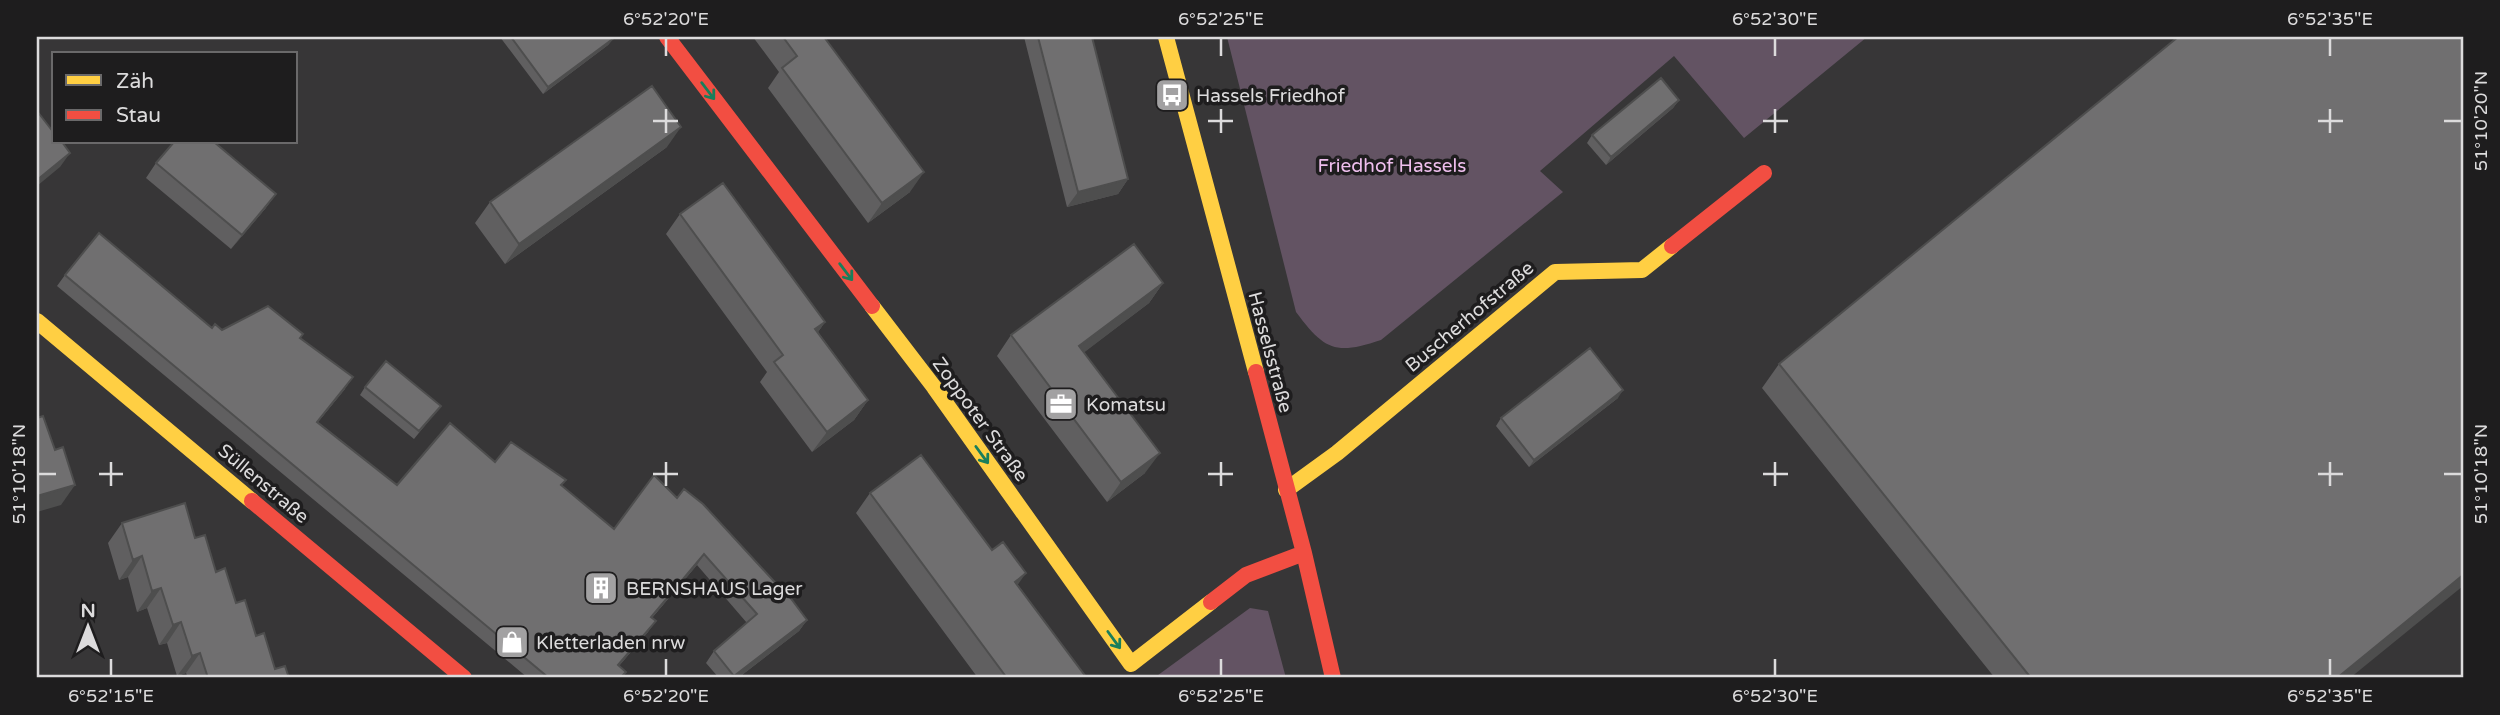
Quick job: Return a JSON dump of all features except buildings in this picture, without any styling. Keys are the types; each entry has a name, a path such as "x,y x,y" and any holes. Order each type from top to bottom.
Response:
{"street":[{"name":"Zoppoter Straße","path":"667,37 934,387 1131,664 1246,575 1304,553"},
{"name":"Hasselsstraße","path":"1167,37 1304,553 1333,678"},
{"name":"Buscherhofstraße","path":"1286,490 1337,453 1555,272 1642,270 1764,173"},
{"name":"Süllenstraße","path":"37,321 464,678"}],"green space":[{"name":"Friedhof Hassels","path":"1227,37 1867,37 1744,138 1674,56 1540,171 1563,192 1381,340 1342,348 1332,346 1315,335 1296,312"},
{"path":"1250,608 1268,611 1286,678 1154,678"}],"traffic: slow":[{"path":"1166,37 1256,372"},
{"path":"1286,490 1337,453 1555,272 1642,270 1672,246"},
{"path":"872,306 934,387 1131,664 1211,602"},
{"path":"37,321 252,501"}],"traffic: jam":[{"path":"667,37 872,306"},
{"path":"1672,246 1764,173"},
{"path":"1256,372 1304,553 1333,678"},
{"path":"252,501 464,678"},
{"path":"1211,602 1246,575 1304,553"}],"place":[{"name":"Hassels Friedhof","path":"1172,95"},
{"name":"Komatsu","path":"1061,404"},
{"name":"BERNSHAUS Lager","path":"601,588"},
{"name":"Kletterladen nrw","path":"512,642"}]}
